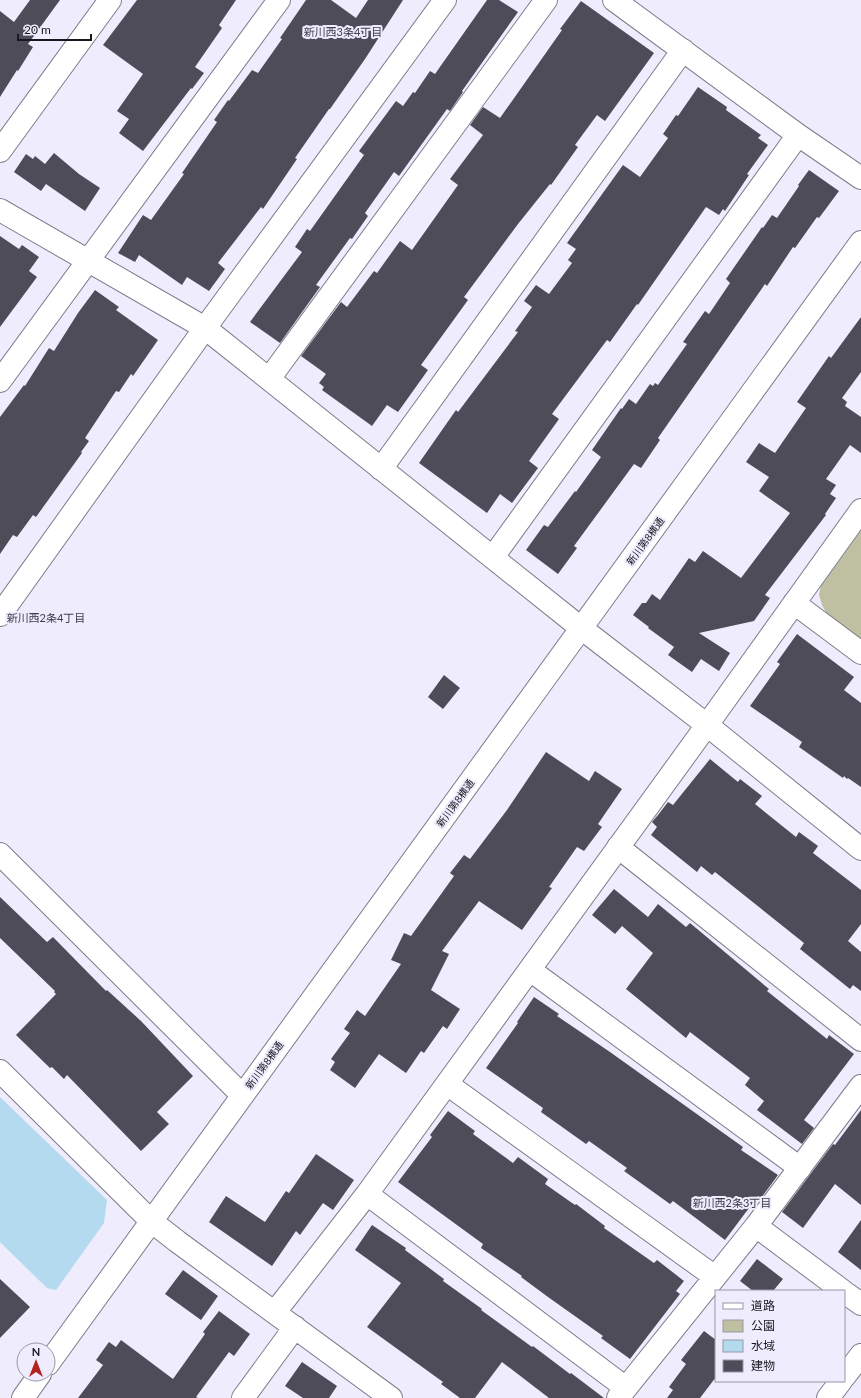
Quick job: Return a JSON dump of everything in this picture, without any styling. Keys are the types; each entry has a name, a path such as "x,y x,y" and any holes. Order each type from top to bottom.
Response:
{"street":[{"path":"0,151 110,0"},
{"path":"0,381 87,260 279,0"},
{"path":"0,615 205,328 445,0"},
{"path":"269,379 546,0"},
{"path":"614,0 798,135 861,178"},
{"path":"381,469 683,50"},
{"path":"493,557 798,135"},
{"path":"0,210 205,328 582,628 707,725 861,850"},
{"name":"新川第8横通","path":"56,1353 242,1094 861,242"},
{"path":"275,1312 367,1194 861,510"},
{"path":"794,603 861,653"},
{"path":"618,847 861,1040"},
{"path":"0,854 242,1094"},
{"path":"530,970 800,1168"},
{"path":"0,1071 151,1221 391,1398"},
{"path":"447,1084 714,1277"},
{"path":"367,1194 622,1393 756,1226 861,1086"},
{"path":"756,1226 843,1290"},
{"path":"845,1292 861,1304"},
{"path":"243,1398 295,1327"},
{"path":"845,1376 861,1355"},
{"path":"23,1398 34,1382"},
{"path":"828,1398 840,1382"}],"green space":[{"path":"861,518 861,650 838,635 822,605 819,595 826,560"}],"water":[{"path":"0,1097 107,1200 104,1223 56,1290 47,1288 0,1242"}],"building":[{"path":"30,0 60,0 28,44 33,47 0,97 0,11 14,22"},
{"path":"137,0 236,0 219,25 222,28 195,67 204,73 143,151 119,133 129,119 117,111 143,74 103,45"},
{"path":"306,0 331,0 356,18 368,0 403,0 365,59 295,158 297,159 263,209 261,207 218,263 225,269 209,291 187,277 182,285 139,255 135,262 118,253 143,215 151,220 184,174 182,173 217,122 214,120 228,100 229,101 252,70 258,73 282,39 280,38"},
{"path":"487,0 499,0 518,12 462,91 463,92 450,111 447,109 399,176 394,172 365,213 368,216 316,285 320,287 280,343 250,322 302,252 295,247 307,229 310,231 364,155 359,151 396,101 403,106 413,92 415,93 430,71 435,74"},
{"path":"581,1 654,53 605,121 597,115 575,145 578,147 551,185 550,184 518,224 464,297 468,300 421,365 428,370 398,412 387,405 372,426 322,390 324,387 319,383 326,374 301,356 341,302 347,307 374,271 377,273 400,241 412,250 458,185 450,179 483,135 470,125 483,107 500,118 562,30 560,29"},
{"path":"698,87 727,107 726,110 761,135 758,138 768,145 747,174 749,175 725,211 723,209 719,215 706,207 638,305 637,304 610,342 607,340 552,414 559,419 529,461 538,468 512,503 500,494 487,513 419,463 456,410 458,412 518,332 515,331 532,307 524,301 536,285 549,294 572,263 568,260 576,249 567,243 623,165 640,177 668,138 663,134 676,115 678,116"},
{"path":"54,153 79,174 100,188 85,211 46,184 41,191 14,172 26,154 33,159 35,156 45,164"},
{"path":"809,170 839,191 819,218 817,217 795,248 793,247 767,286 765,284 658,438 660,440 641,468 634,464 574,546 577,548 558,574 526,550 544,525 548,527 601,457 592,450 621,408 622,409 629,399 636,404 650,384 653,386 655,383 658,385 687,344 683,342 705,311 709,314 730,283 726,279 762,227 763,228 772,215 777,218"},
{"path":"0,236 19,249 22,245 39,257 29,271 37,277 0,327"},
{"path":"95,290 119,307 116,310 158,340 133,376 131,374 119,392 116,391 85,438 89,441 81,452 82,453 36,517 33,515 17,537 13,535 0,554 0,417 24,385 25,386 49,348 54,351 78,313"},
{"path":"861,317 861,372 842,398 847,402 845,406 861,417 861,453 850,445 826,479 836,485 830,494 836,498 825,514 826,515 765,595 770,598 754,621 699,633 730,653 719,671 701,659 692,672 668,655 674,647 633,615 642,603 646,603 652,594 660,600 689,558 695,562 703,551 741,578 790,513 759,491 769,477 746,462 759,443 775,453 806,408 797,402 829,356 831,358"},
{"path":"797,634 854,677 844,690 861,703 861,787 844,776 843,778 799,747 802,742 750,706 780,664 777,662"},
{"path":"444,675 460,688 443,709 428,697"},
{"path":"546,752 589,781 595,771 622,789 598,824 602,827 584,851 577,847 549,887 552,888 522,930 479,901 442,951 449,954 431,990 460,1009 447,1029 443,1026 424,1053 421,1051 406,1073 379,1054 355,1088 330,1070 335,1062 331,1059 350,1033 344,1029 357,1010 365,1016 401,964 391,960 404,933 411,936 454,876 450,873 464,855 470,859 507,810"},
{"path":"710,759 738,782 740,779 762,796 755,804 796,837 799,832 818,846 813,853 861,890 861,924 848,941 861,952 861,991 853,985 850,989 800,949 804,943 715,872 712,875 701,866 697,872 651,835 657,827 652,822 668,802 673,805"},
{"path":"614,889 648,917 658,904 686,927 690,923 769,989 767,991 827,1039 829,1035 854,1054 804,1120 814,1128 802,1144 757,1110 764,1101 745,1085 750,1078 690,1032 686,1038 626,989 653,953 622,926 615,934 592,915"},
{"path":"0,897 47,942 53,937 106,991 107,990 141,1021 193,1076 157,1112 169,1124 141,1151 67,1075 64,1079 52,1067 50,1068 16,1035 56,994 54,992 55,991 0,938"},
{"path":"534,997 559,1014 557,1016 743,1147 741,1150 778,1175 761,1198 758,1196 725,1240 673,1201 670,1204 624,1171 627,1168 589,1141 586,1144 541,1112 543,1108 486,1068 518,1023 517,1022"},
{"path":"861,1110 861,1205 835,1184 803,1228 782,1212 833,1144 835,1145"},
{"path":"448,1111 475,1131 473,1134 513,1163 518,1157 548,1179 545,1184 575,1205 576,1204 605,1226 604,1228 654,1263 657,1260 684,1281 676,1291 680,1294 630,1359 601,1338 603,1336 521,1277 522,1276 481,1248 483,1244 398,1182 432,1137 430,1135"},
{"path":"316,1154 354,1180 333,1210 323,1203 300,1235 296,1231 272,1266 209,1222 226,1196 265,1222 286,1191 289,1193"},
{"path":"861,1220 861,1270 838,1252"},
{"path":"372,1225 406,1248 405,1250 444,1279 443,1281 482,1309 481,1310 604,1398 549,1398 502,1362 475,1398 460,1398 441,1384 443,1382 367,1327 401,1283 355,1250"},
{"path":"757,1259 783,1279 774,1290 752,1290 740,1281"},
{"path":"183,1270 218,1296 201,1320 165,1294"},
{"path":"0,1279 30,1307 0,1338"},
{"path":"219,1311 250,1334 234,1356 229,1352 196,1397 198,1398 78,1398 103,1365 96,1360 109,1342 116,1347 121,1340 173,1379 205,1334 203,1332"},
{"path":"704,1331 715,1339 715,1378 700,1398 667,1398 673,1390 669,1387 686,1364 681,1360"},
{"path":"302,1362 337,1386 329,1398 303,1398 285,1386"}],"district":[{"name":"新川西3条4丁目","path":"343,32"},
{"name":"新川西2条4丁目","path":"46,618"},
{"name":"新川西2条3丁目","path":"732,1203"}]}
